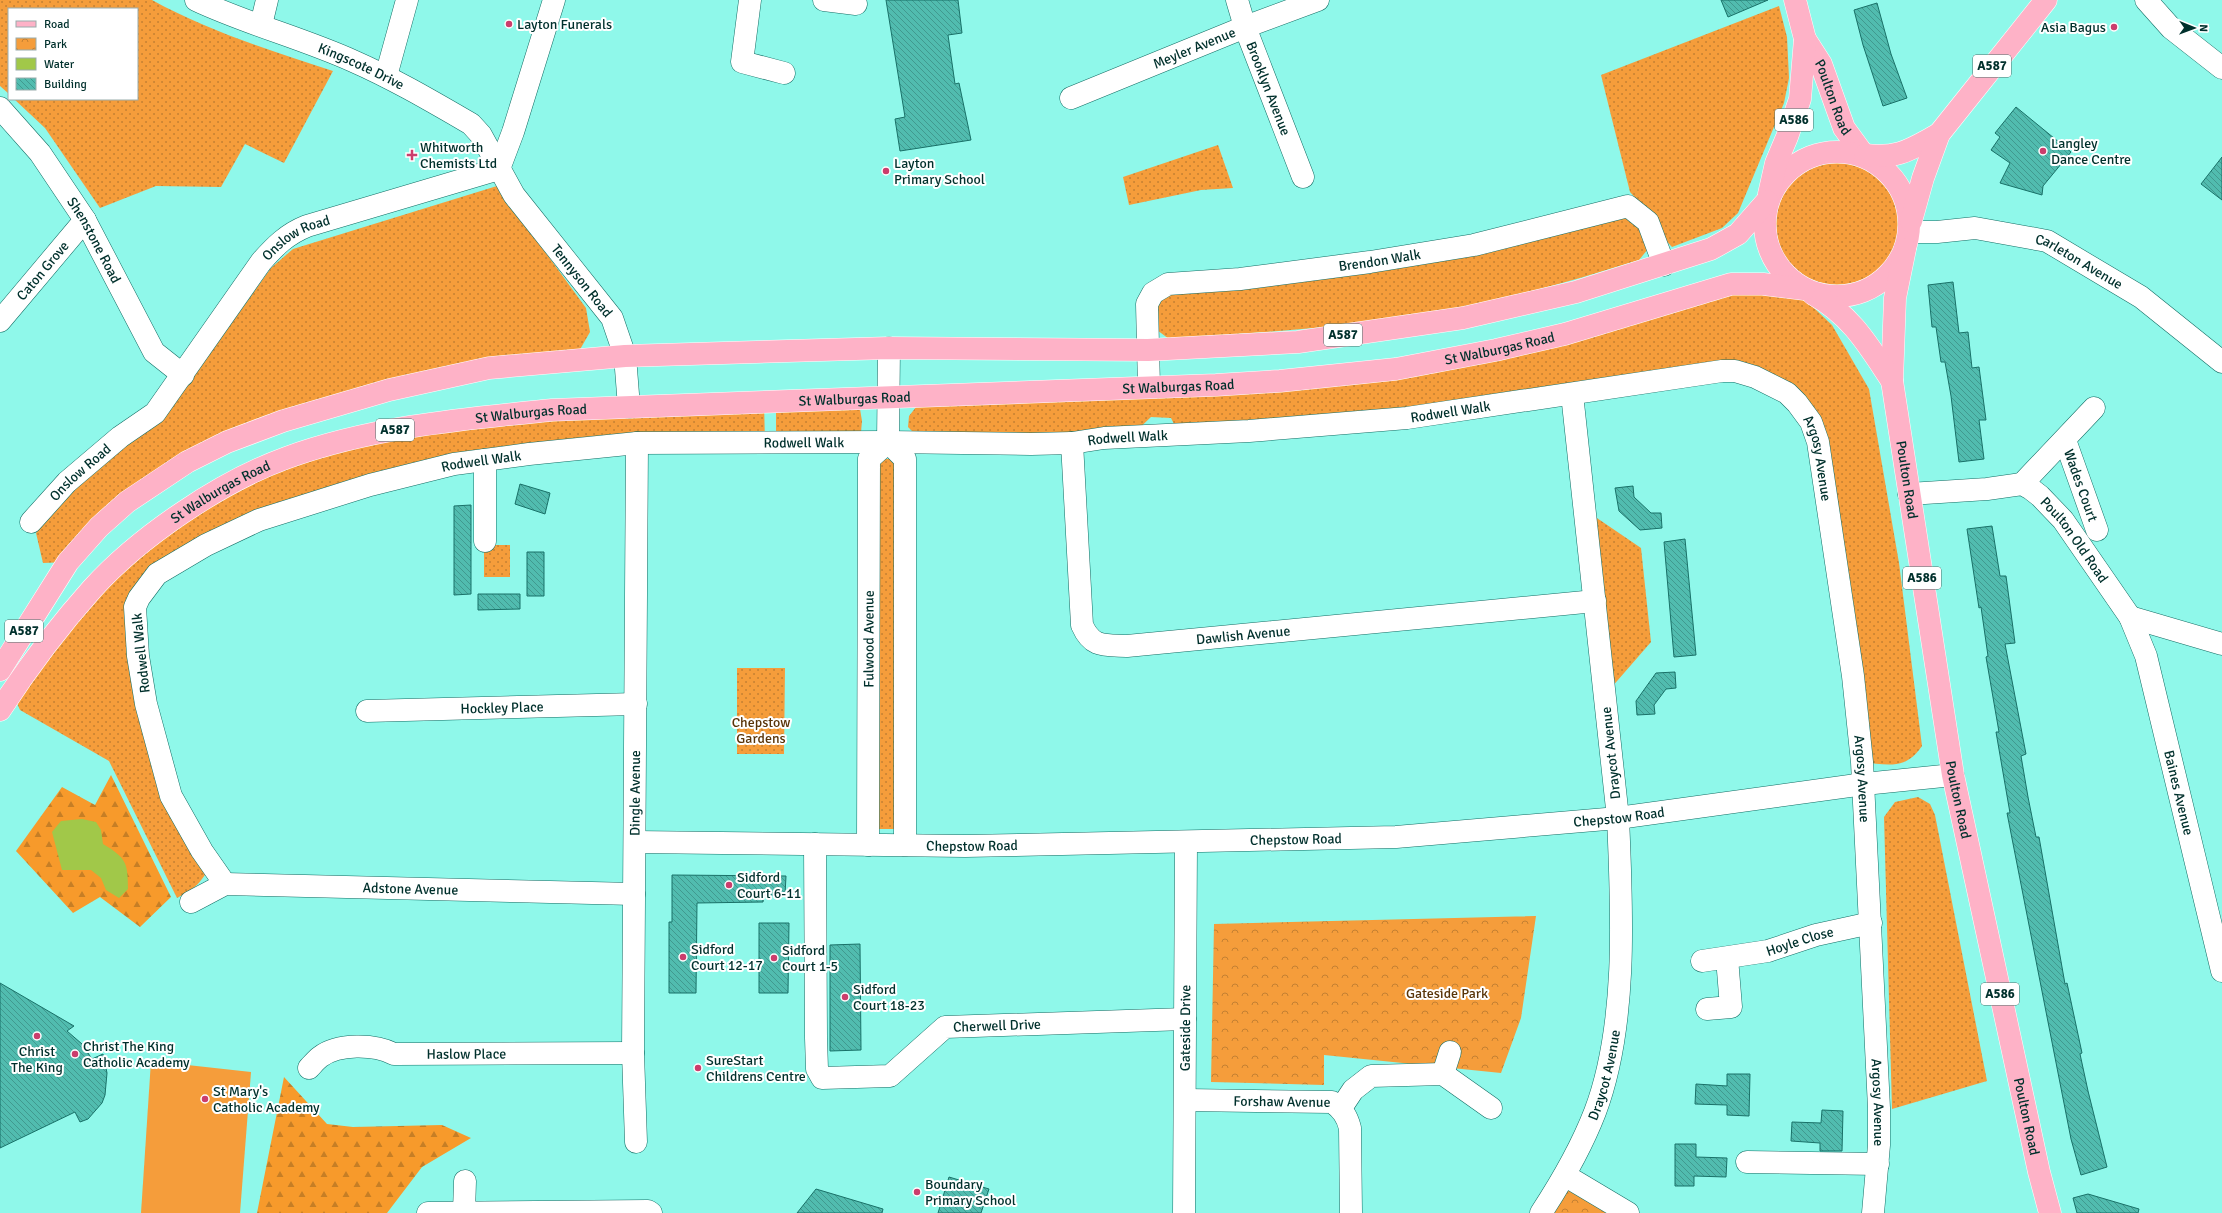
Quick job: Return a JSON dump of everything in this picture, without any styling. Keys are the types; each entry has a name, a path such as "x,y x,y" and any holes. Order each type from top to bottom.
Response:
{"main road":[{"name":"Poulton Road","path":"1796,0 1805,39 1800,99 1790,130 1776,163 1768,199 1766,230 1773,258 1780,269 1806,290 1831,304 1854,325 1892,381"},
{"name":"A587","path":"1909,234 1923,178 1939,134 2046,0"},
{"name":"Poulton Road","path":"1805,39 1821,64 1844,128 1864,155 1888,173 1897,184 1908,205 1909,234 1895,298 1892,381 1953,775 2039,1172 2050,1213"},
{"name":"A587","path":"1864,155 1887,157 1902,154 1939,134"},
{"path":"1768,199 1786,175 1804,161 1828,153 1841,152 1864,155"},
{"name":"A587","path":"0,670 68,562 99,527 127,502 187,462 256,430 334,405 425,381 489,368 625,356 889,348 1148,350 1298,342 1463,318 1576,292 1711,249 1738,234 1768,199"},
{"name":"St Walburgas Road","path":"0,710 27,668 60,625 93,588 123,559 189,509 220,490 285,458 325,446 410,427 552,410 1280,381 1396,369 1496,350 1565,334 1731,284 1763,284 1844,295 1860,292 1882,278 1894,265 1909,234"}],"street":[{"name":"Kingscote Drive","path":"196,0 224,13 261,25 352,60 386,76 471,124 481,135 499,169"},
{"path":"261,25 267,0"},
{"path":"386,76 407,0"},
{"path":"499,169 513,132 554,0"},
{"path":"750,0 742,62 784,73"},
{"path":"824,0 856,4"},
{"name":"Brooklyn Avenue","path":"1237,0 1245,27 1303,177"},
{"name":"Meyler Avenue","path":"1071,98 1245,27 1318,0"},
{"path":"2150,1 2171,28 2222,68"},
{"name":"Shenstone Road","path":"0,108 40,153 85,220 154,352 183,375"},
{"name":"Tennyson Road","path":"499,169 514,195 612,318 625,356 630,408"},
{"name":"Onslow Road","path":"31,522 67,482 138,423 155,413 261,262 275,246 290,233 307,226 499,169"},
{"name":"Brendon Walk","path":"1149,387 1147,304 1153,293 1168,284 1240,278 1370,262 1474,245 1628,206 1648,222 1664,265"},
{"name":"Caton Grove","path":"0,321 85,220"},
{"name":"Carleton Avenue","path":"1909,234 1975,228 2047,242 2141,297 2222,362"},
{"path":"889,348 890,396 888,442 905,459 905,845"},
{"name":"Rodwell Walk","path":"224,884 202,851 171,796 149,715 138,656 135,607 139,598 157,574 206,545 259,520 370,485 454,464 637,443 1072,443 1104,438 1249,431 1360,423 1572,394 1722,371 1735,371 1773,385 1798,403"},
{"name":"Draycot Avenue","path":"1541,1213 1566,1176 1595,1111 1612,1044 1620,946 1621,887 1618,818 1572,394"},
{"name":"Argosy Avenue","path":"1798,403 1811,422 1821,460 1853,676 1864,784 1879,1108 1878,1164 1873,1213"},
{"name":"Wades Court","path":"2022,484 2094,408"},
{"name":"Wades Court","path":"2065,440 2097,530"},
{"name":"Fulwood Avenue","path":"868,845 868,459 888,442"},
{"name":"Dingle Avenue","path":"636,1142 633,1053 637,443"},
{"name":"Dawlish Avenue","path":"1072,443 1082,625 1093,641 1103,646 1126,646 1595,601"},
{"path":"485,460 485,541"},
{"path":"1909,494 1987,489 2022,484"},
{"name":"Poulton Old Road","path":"2022,484 2040,496 2063,520 2130,617"},
{"path":"2130,617 2222,644"},
{"name":"Baines Avenue","path":"2130,617 2146,656 2222,971"},
{"name":"Hockley Place","path":"367,711 636,704"},
{"name":"Chepstow Road","path":"635,842 905,845 1186,843 1396,837 1618,818 1864,784 1953,775"},
{"name":"Gateside Drive","path":"1184,1213 1186,1100 1186,843"},
{"name":"Cherwell Drive","path":"815,844 816,1053 817,1069 822,1078 890,1076 945,1027 1185,1019"},
{"path":"191,902 224,884"},
{"name":"Adstone Avenue","path":"224,884 634,894"},
{"name":"Hoyle Close","path":"1702,961 1768,951 1816,935 1871,923"},
{"path":"1707,1009 1731,1007 1727,958"},
{"name":"Haslow Place","path":"309,1068 320,1057 329,1052 350,1047 383,1048 394,1054 633,1053"},
{"path":"1443,1074 1450,1052"},
{"path":"1341,1108 1353,1090 1371,1076 1443,1074 1491,1108"},
{"name":"Forshaw Avenue","path":"1186,1100 1318,1101 1332,1102 1341,1108 1347,1118 1350,1128 1351,1213"},
{"name":"Argosy Avenue","path":"1747,1162 1878,1164"},
{"path":"1566,1176 1628,1213"},
{"path":"464,1212 465,1181"},
{"path":"428,1212 648,1211 650,1213"}],"green space":[{"path":"0,0 152,0 217,31 333,71 284,163 245,144 221,187 156,186 100,208 45,128 15,100 138,100 138,8 8,8 8,93 0,86"},
{"path":"1779,6 1787,37 1789,78 1784,103 1738,213 1722,228 1672,247 1630,192 1601,75"},
{"path":"1218,145 1233,188 1201,190 1129,205 1123,177"},
{"path":"1837,163 1849,164 1860,168 1871,173 1880,181 1888,190 1893,201 1897,212 1897,236 1893,247 1888,258 1880,267 1871,275 1860,280 1849,284 1837,285 1825,284 1814,280 1803,275 1794,267 1786,258 1781,247 1777,236 1776,224 1777,212 1781,201 1786,190 1794,181 1803,173 1814,168 1825,164"},
{"path":"497,186 586,308 590,332 574,360 389,390 187,462 68,562 43,563 36,533 63,497 199,369 271,268 293,249"},
{"path":"1622,217 1637,220 1648,249 1639,260 1570,281 1501,299 1455,309 1384,320 1348,325 1276,331 1169,339 1153,327 1159,289"},
{"path":"1721,286 1798,293 1832,325 1869,389 1899,563 1922,746 1916,754 1903,762 1888,765 1862,762 1811,422 1735,371 1558,396 1178,432 1171,418 1151,417 1130,437 924,443 908,427 909,416 924,397 1396,369"},
{"path":"764,402 765,443 529,454 241,529 142,593 153,730 211,864 197,884 177,898 109,761 20,710 12,692 42,648 189,509 368,436"},
{"path":"776,402 860,409 862,421 860,443 776,443"},
{"path":"869,459 905,459 905,829 868,829"},
{"path":"1591,514 1641,548 1651,642 1611,688"},
{"path":"484,545 510,545 510,577 484,577"},
{"name":"Chepstow Gardens","path":"737,668 785,668 784,754 737,754"},
{"path":"111,775 171,897 140,927 100,897 73,913 16,851 62,787 95,805"},
{"path":"1918,797 1930,804 1935,815 1987,1081 1892,1109 1884,817 1895,802"},
{"name":"Gateside Park","path":"1536,916 1521,1018 1501,1073 1324,1055 1324,1085 1211,1082 1214,924"},
{"path":"151,1061 251,1072 240,1213 141,1213"},
{"path":"284,1077 327,1124 353,1127 442,1125 471,1138 422,1167 387,1213 257,1213"},
{"path":"1569,1187 1614,1213 1552,1213"}],"water":[{"path":"82,819 96,822 101,830 103,844 117,853 124,862 127,873 128,889 119,898 106,890 101,878 91,870 62,870 52,832 61,821"}],"building":[{"path":"886,0 958,0 962,33 948,35 955,84 959,83 971,140 900,151 895,119 905,117"},
{"path":"1721,0 1768,0 1728,17"},
{"path":"1877,3 1891,54 1907,98 1883,106 1863,45 1854,10"},
{"name":"Langley Dance Centre","path":"2016,107 2071,152 2043,186 2042,195 2000,183 2010,163 1991,150 2000,137 1995,133"},
{"path":"2222,157 2222,200 2201,184"},
{"path":"1953,282 1959,333 1968,332 1972,368 1979,367 1986,420 1979,420 1984,459 1959,462 1951,396 1945,362 1941,362 1936,327 1932,327 1928,285"},
{"path":"520,484 550,493 545,514 515,504"},
{"path":"1633,486 1634,497 1651,513 1661,513 1662,528 1640,530 1619,511 1615,488"},
{"path":"471,505 471,594 454,595 454,506"},
{"path":"1992,526 2000,576 2006,576 2015,643 2005,644 2026,754 2021,756 2028,797 2036,837 2039,837 2065,984 2067,983 2082,1053 2080,1054 2088,1091 2107,1167 2081,1175 2071,1139 2007,813 2010,813 1996,732 1999,732 1986,657 1988,656 1981,607 1979,608 1967,529"},
{"path":"1685,539 1696,655 1674,657 1664,542"},
{"path":"527,552 544,552 544,596 527,596"},
{"path":"478,594 520,594 520,609 478,610"},
{"path":"1675,672 1676,688 1666,689 1654,705 1655,714 1637,715 1636,701 1656,673"},
{"path":"672,875 786,876 785,895 764,895 763,902 697,903 696,993 669,993 669,922 672,922"},
{"name":"Sidford Court 1-5","path":"759,923 789,923 788,993 759,993"},
{"name":"Sidford Court 18-23","path":"860,944 861,1050 830,1051 830,945"},
{"name":"Christ The King Catholic Academy","path":"0,983 74,1026 67,1031 82,1044 92,1059 103,1054 107,1073 105,1095 102,1103 88,1119 80,1122 75,1112 0,1148"},
{"path":"1727,1074 1750,1074 1749,1116 1727,1115 1727,1105 1695,1104 1696,1084 1727,1086"},
{"path":"1822,1110 1843,1111 1842,1151 1820,1151 1820,1143 1791,1141 1792,1122 1821,1123"},
{"path":"1675,1144 1696,1144 1696,1157 1727,1158 1726,1177 1694,1176 1694,1186 1675,1186"},
{"path":"949,1177 989,1189 981,1213 938,1213"},
{"path":"816,1189 883,1209 882,1213 797,1213"},
{"path":"2088,1194 2139,1209 2138,1213 2077,1213 2073,1198"}],"place":[{"name":"Layton Funerals","path":"509,24"},
{"name":"Asia Bagus","path":"2114,27"},
{"name":"Langley Dance Centre","path":"2043,151"},
{"name":"Whitworth Chemists Ltd","path":"412,155"},
{"name":"Layton Primary School","path":"886,171"},
{"name":"Sidford Court 6-11","path":"729,885"},
{"name":"Sidford Court 12-17","path":"683,957"},
{"name":"Sidford Court 1-5","path":"774,958"},
{"name":"Sidford Court 18-23","path":"845,997"},
{"name":"Christ The King","path":"37,1036"},
{"name":"Christ The King Catholic Academy","path":"75,1054"},
{"name":"SureStart Childrens Centre","path":"698,1068"},
{"name":"St Mary's Catholic Academy","path":"205,1099"},
{"name":"Boundary Primary School","path":"917,1192"}]}
